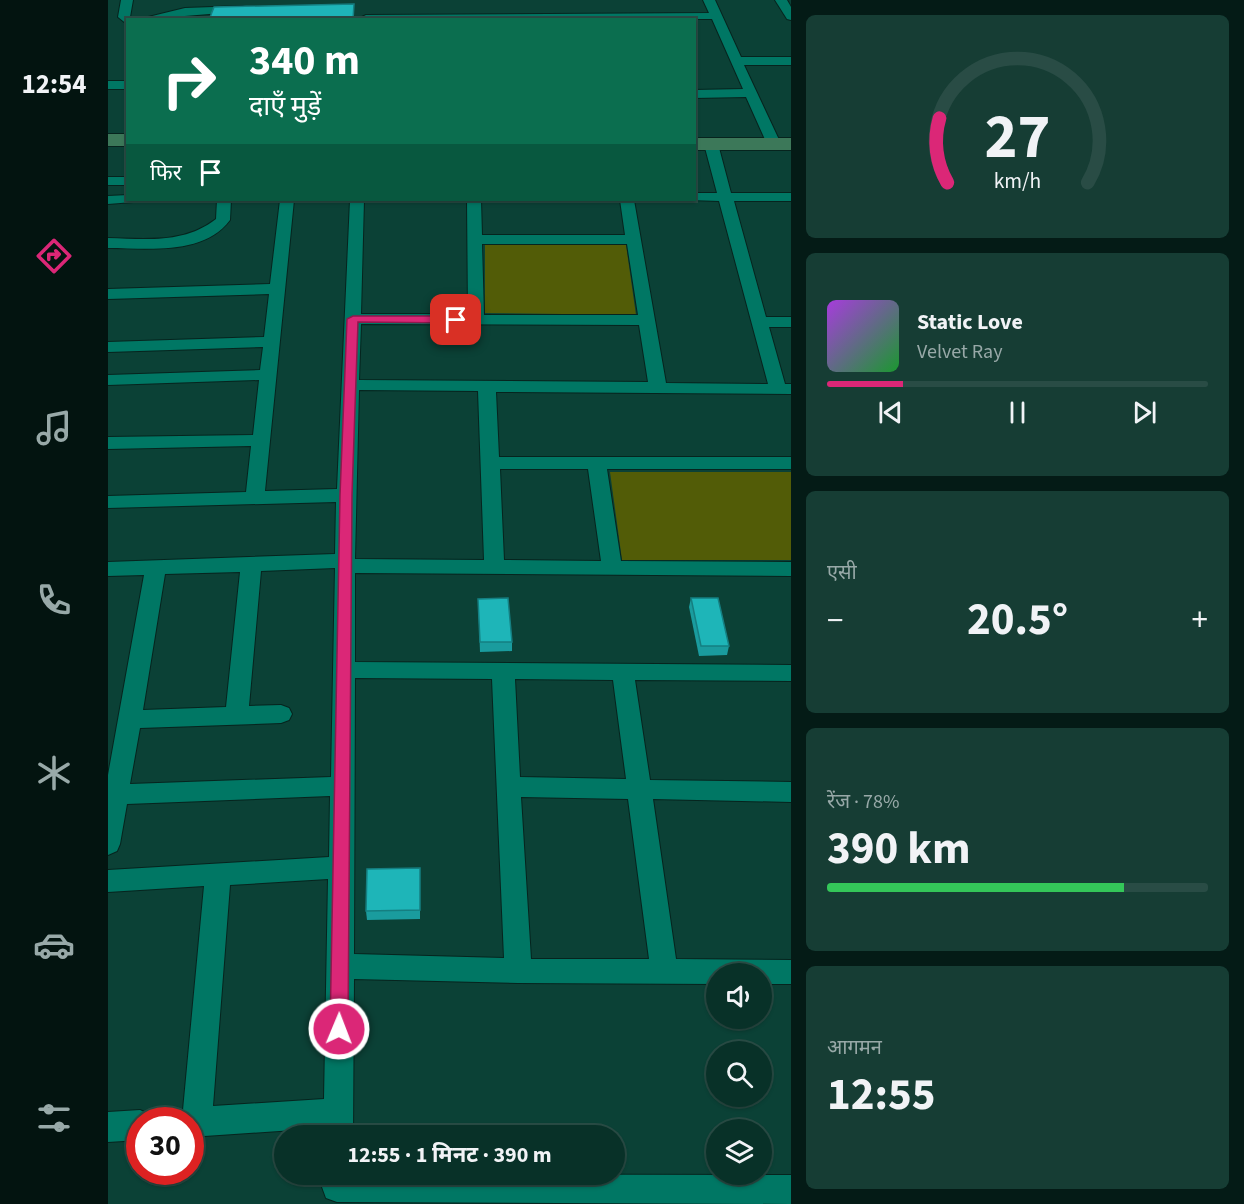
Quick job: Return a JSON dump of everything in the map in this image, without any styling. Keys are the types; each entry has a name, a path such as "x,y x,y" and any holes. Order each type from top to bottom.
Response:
{"street":[{"path":"124,23 127,0"},
{"path":"159,16 165,0"},
{"path":"709,0 751,93 782,144"},
{"path":"781,0 791,17"},
{"path":"150,18 201,5 239,4 258,8"},
{"path":"356,7 366,7 366,18"},
{"path":"446,18 716,16"},
{"path":"736,61 791,61"},
{"path":"108,85 126,85"},
{"path":"696,94 751,93"},
{"path":"108,140 126,140"},
{"path":"350,385 784,389 759,322 725,197 703,144 782,144"},
{"path":"108,181 126,181"},
{"path":"696,197 791,197"},
{"path":"108,200 126,199"},
{"path":"108,243 187,242 202,236 223,220 224,201"},
{"path":"255,498 287,201"},
{"path":"204,1122 338,1124 346,495 357,201"},
{"path":"474,201 476,320"},
{"path":"627,201 658,388"},
{"path":"475,239 634,240"},
{"path":"108,294 277,289"},
{"path":"353,319 647,320"},
{"path":"759,322 791,322"},
{"path":"108,347 272,342"},
{"path":"108,380 268,375"},
{"path":"487,386 494,567"},
{"path":"108,443 261,440"},
{"path":"490,463 791,463"},
{"path":"597,463 612,568"},
{"path":"108,502 346,495"},
{"path":"108,569 251,564 345,564 791,569"},
{"path":"237,715 251,564"},
{"path":"108,844 113,794 130,718 156,567"},
{"path":"344,670 791,674"},
{"path":"503,671 518,970"},
{"path":"623,672 664,971"},
{"path":"130,718 281,714"},
{"path":"113,794 343,786"},
{"path":"509,787 791,792"},
{"path":"108,881 342,867"},
{"path":"195,1107 218,874"},
{"path":"340,966 791,972"},
{"path":"108,1127 126,1126"},
{"path":"337,1189 791,1190"}],"green space":[{"path":"485,244 626,245 636,315 485,313"},
{"path":"610,472 791,472 791,560 622,560"}],"building":[{"path":"354,4 353,18 210,18 214,7"},
{"path":"508,598 512,642 480,642 478,599"},
{"path":"691,598 718,598 729,646 701,646"},
{"path":"420,868 420,910 366,911 367,869"}],"route":[{"path":"339,1029 346,495 353,319 456,320"}]}
